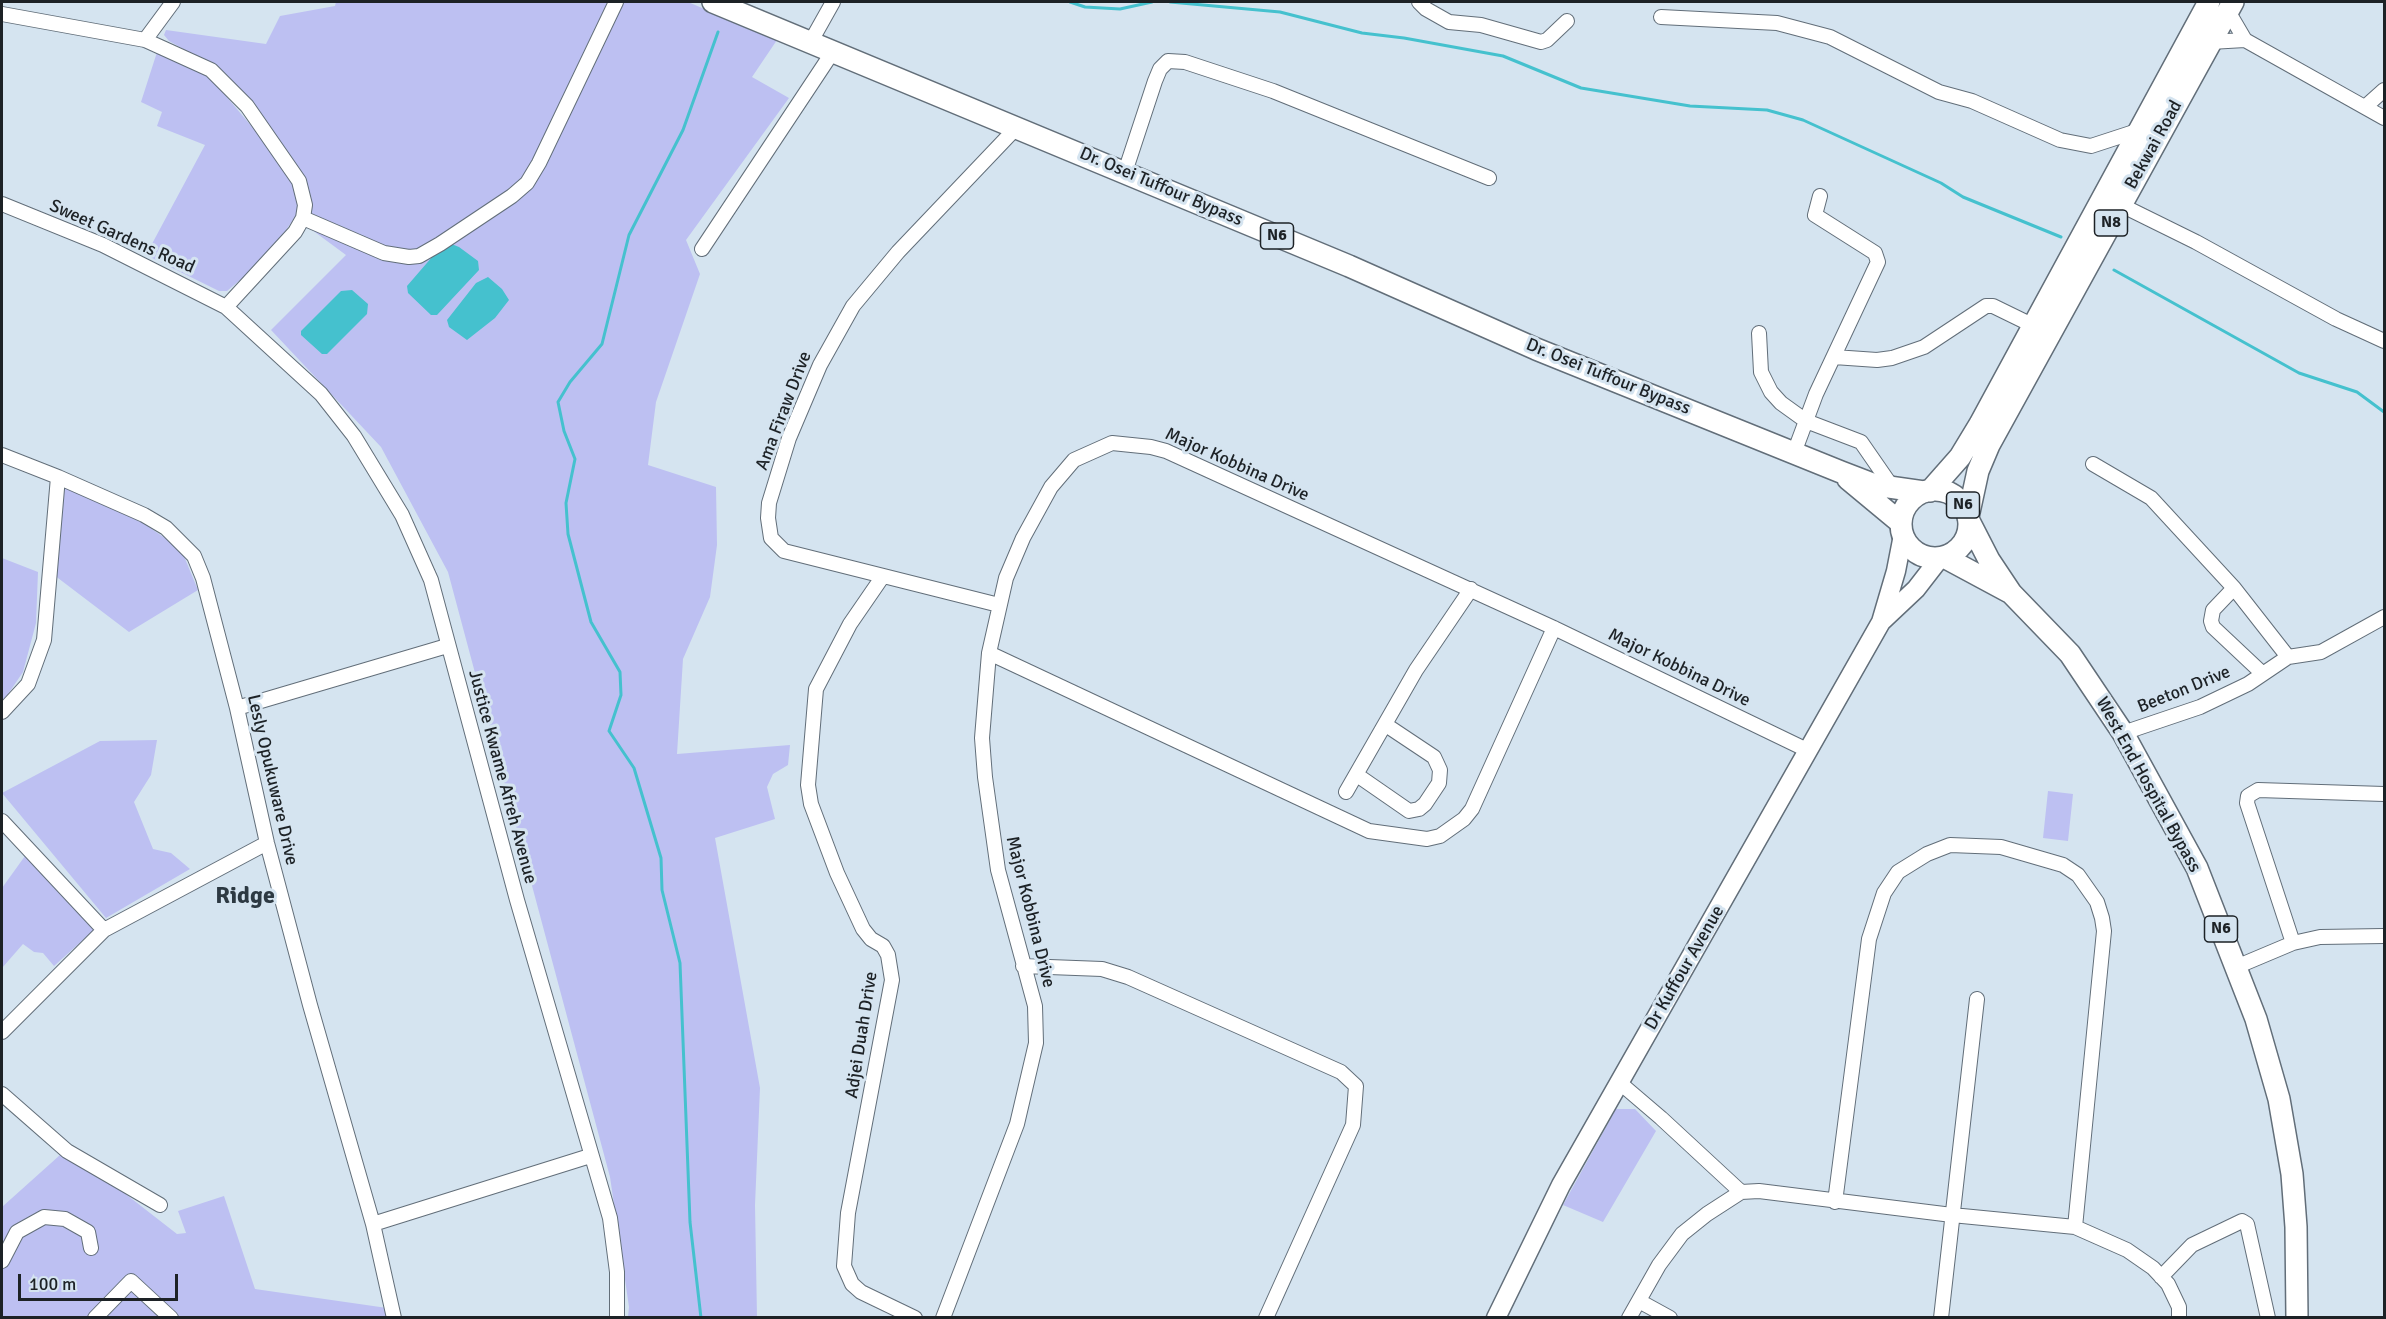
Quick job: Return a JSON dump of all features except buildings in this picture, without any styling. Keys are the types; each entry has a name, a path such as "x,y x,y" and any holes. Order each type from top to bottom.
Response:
{"highway":[{"name":"Dr. Osei Tuffour Bypass","path":"713,2 1125,172 1536,349 1846,474 1875,485 1927,491"},
{"name":"Bekwai Road","path":"1989,445 2210,42 2223,4"},
{"name":"Bekwai Road","path":"1960,457 2140,130 2223,4"},
{"name":"N8","path":"1969,519 1978,471 1989,445"},
{"path":"1989,445 1981,512 2007,587"},
{"name":"N8","path":"1927,491 1960,457"},
{"path":"1846,474 1888,481 1912,480 1960,457"},
{"name":"Dr. Osei Tuffour Bypass","path":"1846,474 1902,529"},
{"name":"N6","path":"1927,491 1950,494 1965,507 1969,519 1968,532 1963,543 1955,552 1942,557 1922,555 1907,543 1902,529 1904,510 1912,499 1927,491"},
{"name":"West End Hospital Bypass","path":"1969,519 2007,587 2070,654 2123,733 2197,868 2256,1019 2279,1099 2294,1195 2297,1317"},
{"name":"West End Hospital Bypass","path":"1942,557 2007,587"}],"main road":[{"path":"1881,622 1896,571 1902,529"},
{"path":"1881,622 1916,589 1942,557"},
{"name":"Dr Kuffour Avenue","path":"1497,1317 1561,1185 1881,622"}],"street":[{"path":"145,40 173,2"},
{"path":"303,218 384,253 409,257 419,256 512,196 527,183 539,163 616,2"},
{"path":"810,43 833,2"},
{"path":"1419,2 1426,9 1449,22 1481,25 1541,42 1547,40 1568,21"},
{"path":"2223,4 2245,40 2385,118"},
{"path":"2,14 145,40 211,70 247,106 298,181 305,204 303,218 295,232 226,307"},
{"path":"1661,17 1708,22 1777,23 1811,31 1851,46 1938,92 1972,102 2060,140 2091,146 2140,130"},
{"path":"2210,42 2245,40"},
{"path":"702,249 832,53"},
{"path":"1125,172 1155,81 1160,69 1168,61 1204,67 1294,99 1489,178"},
{"path":"2366,107 2385,90"},
{"name":"Ama Firaw Drive","path":"999,605 784,551 771,538 769,503 789,438 820,365 853,306 898,252 1017,128"},
{"path":"1794,453 1834,357 1878,262 1875,253 1815,214 1821,196"},
{"name":"Sweet Gardens Road","path":"2,204 103,245 226,307"},
{"path":"2121,205 2196,242 2343,322 2385,341"},
{"path":"1834,357 1877,360 1892,358 1924,347 1986,306 1993,306 2034,326"},
{"name":"Justice Kwame Afreh Avenue","path":"226,307 321,394 354,436 402,515 431,580 447,646 590,1156 610,1218 616,1272 617,1317"},
{"path":"1759,333 1761,372 1771,392 1781,404 1806,421 1861,442 1888,481"},
{"name":"Major Kobbina Drive","path":"943,1317 1017,1124 1036,1043 1035,1006 998,870 984,768 983,729 989,653 1006,578 1023,538 1051,487 1074,460 1112,443 1166,451 1471,589 1807,750"},
{"name":"Lesly Opukuware Drive","path":"2,455 144,515 166,528 194,556 203,578 237,708 267,843 310,1005 373,1224 394,1317"},
{"path":"2093,464 2151,498 2234,588 2288,657"},
{"path":"2,712 28,684 44,640 58,477"},
{"name":"Adjei Duah Drive","path":"883,576 850,624 816,689 808,785 811,804 837,873 863,929 871,939 883,946 888,955 892,980 848,1213 844,1266 852,1284 861,1292 915,1317"},
{"path":"2234,588 2213,610 2211,621 2213,627 2264,674"},
{"path":"1346,792 1416,670 1471,589"},
{"name":"Beeton Drive","path":"2123,733 2200,707 2264,674 2288,657 2314,654 2331,649 2385,617"},
{"path":"989,653 1369,831 1428,839 1440,836 1464,819 1472,809 1554,628"},
{"path":"237,708 447,646"},
{"path":"1357,775 1409,811 1419,809 1425,804 1439,783 1440,770 1434,757 1386,725"},
{"path":"2293,943 2247,803 2248,796 2258,790 2385,794"},
{"path":"2,821 104,930"},
{"path":"2,1032 104,930 267,843"},
{"path":"1834,1202 1869,939 1884,893 1898,872 1927,854 1950,845 2001,847 2063,865 2078,875 2097,902 2102,918 2104,930 2075,1227"},
{"path":"2236,966 2293,943 2336,935 2385,936"},
{"path":"1023,966 1101,969 1128,977 1341,1072 1356,1086 1353,1125 1266,1317"},
{"path":"1941,1317 1977,999"},
{"path":"1620,1083 1740,1192"},
{"path":"2,1094 67,1151 160,1205"},
{"path":"373,1224 590,1156"},
{"path":"1629,1317 1659,1265 1682,1234 1740,1192 1759,1191 1834,1202 2075,1227 2127,1250 2161,1277 2179,1307 2179,1317"},
{"path":"2,1261 17,1232 44,1217 65,1219 88,1232 91,1248"},
{"path":"2161,1277 2192,1245 2242,1221 2247,1224 2268,1317"},
{"path":"95,1317 131,1281 171,1317"},
{"path":"1638,1301 1670,1317"}],"shaded area":[{"path":"336,2 688,2 777,40 752,77 789,98 686,240 700,274 656,402 648,465 716,487 717,545 710,597 683,659 677,754 790,745 788,765 773,774 767,787 775,819 715,838 760,1088 755,1205 757,1317 628,1317 629,1307 610,1177 448,572 381,447 271,330 346,255 308,227 311,205 306,180 256,106 224,72 169,41 164,35 166,30 266,44 280,16 335,6"},
{"path":"158,49 204,70 291,173 299,186 299,211 280,239 252,270 227,291 219,291 146,255 205,145 157,126 162,112 141,102"},
{"path":"449,243 459,247 478,261 479,270 437,315 431,315 408,293 407,286 439,249"},
{"path":"488,277 502,289 509,300 495,318 467,340 449,327 447,320 476,283"},
{"path":"352,290 368,304 367,314 327,354 322,354 301,335 301,331 341,291"},
{"path":"62,485 143,523 181,549 198,590 129,632 54,575"},
{"path":"2,558 38,572 36,623 23,672 2,703"},
{"path":"157,740 151,775 134,802 153,849 171,853 190,869 106,918 2,793 100,741"},
{"path":"2048,791 2073,794 2068,841 2043,838"},
{"path":"25,856 94,930 54,966 43,953 34,952 23,944 2,968 2,888"},
{"path":"1616,1109 1635,1109 1656,1131 1603,1222 1563,1205"},
{"path":"60,1155 123,1192 177,1234 186,1233 178,1211 224,1196 255,1289 387,1308 387,1317 2,1317 2,1207"}],"waterway":[{"path":"1070,2 1085,7 1120,9 1152,2"},
{"path":"1170,2 1280,12 1362,33 1404,38 1503,56 1581,88 1690,106 1767,110 1803,120 1941,183 1963,197 2061,237"},
{"path":"701,1318 690,1222 680,963 662,890 661,858 634,768 609,731 621,695 620,672 591,622 568,534 566,503 575,459 564,431 558,402 570,382 602,344 629,235 683,130 718,32"},
{"path":"2114,270 2299,373 2357,392 2384,412"}],"district":[{"name":"Ridge","path":"245,897"}]}
